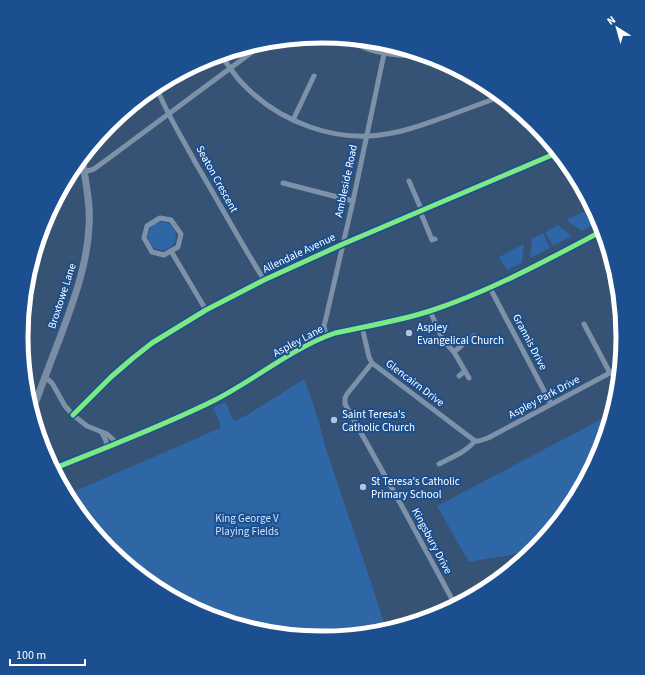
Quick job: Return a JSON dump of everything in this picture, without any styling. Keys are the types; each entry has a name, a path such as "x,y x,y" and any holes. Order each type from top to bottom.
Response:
{"main road":[{"name":"Broxtowe Lane","path":"36,402 75,298 83,269 89,220 88,198 83,166"},
{"name":"Aspley Lane","path":"58,467 163,424 216,399 292,354 326,336 430,311 490,288 598,233"}],"street":[{"path":"362,46 384,54 407,56"},
{"path":"84,172 94,169 254,51"},
{"name":"Ambleside Road","path":"326,336 324,326 353,201 384,54"},
{"path":"225,60 241,82 260,99 279,112 293,120 324,131 350,135 366,136 391,134 421,126 494,99"},
{"path":"293,120 314,76"},
{"name":"Seaton Crescent","path":"159,93 168,114 218,203 264,280"},
{"name":"Allendale Avenue","path":"73,415 111,377 152,343 206,310 264,280 343,244 553,154"},
{"path":"409,181 432,240 436,239"},
{"path":"282,183 353,201"},
{"path":"160,218 171,220 181,234 178,247 171,251 164,255 154,253 144,238 148,226 160,218"},
{"path":"171,251 206,310"},
{"name":"Grannis Drive","path":"490,288 551,404"},
{"path":"430,311 443,340 454,352 469,378"},
{"path":"584,324 610,373"},
{"name":"Glencairn Drive","path":"362,327 368,357 372,363 475,441"},
{"path":"454,352 474,336"},
{"name":"Kingsbury Drive","path":"372,363 347,394 345,404 453,602"},
{"path":"459,376 465,371"},
{"name":"Aspley Park Drive","path":"439,464 470,447 475,441 488,438 615,371"},
{"path":"45,377 52,383 65,406 73,415 87,426 107,434 117,443"},
{"path":"102,433 107,447"}],"green space":[{"path":"588,210 595,225 582,231 566,220"},
{"path":"162,222 168,223 172,226 175,230 175,242 172,246 168,249 162,250 156,249 152,246 149,242 148,236 149,230 152,226 156,223"},
{"path":"558,225 572,236 553,246 545,232"},
{"path":"543,233 550,248 530,258 532,239"},
{"path":"524,244 522,263 507,270 499,257"},
{"name":"King George V Playing Fields","path":"304,379 385,625 342,631 303,631 246,622 210,610 175,593 128,559 101,532 72,492 220,428 220,423 213,408 225,402 234,421 247,415"},
{"path":"606,417 595,450 578,485 556,517 525,552 469,562 437,506"}],"cycle path":[{"path":"73,415 111,377 133,358 152,343 206,310 264,280 343,244 553,154"},
{"path":"58,467 195,410 230,392 289,355 319,339 335,333 418,315 453,303 518,274 598,233"}],"place":[{"name":"Aspley Evangelical Church","path":"409,333"},
{"name":"Saint Teresa's Catholic Church","path":"334,420"},
{"name":"St Teresa's Catholic Primary School","path":"363,487"}]}
